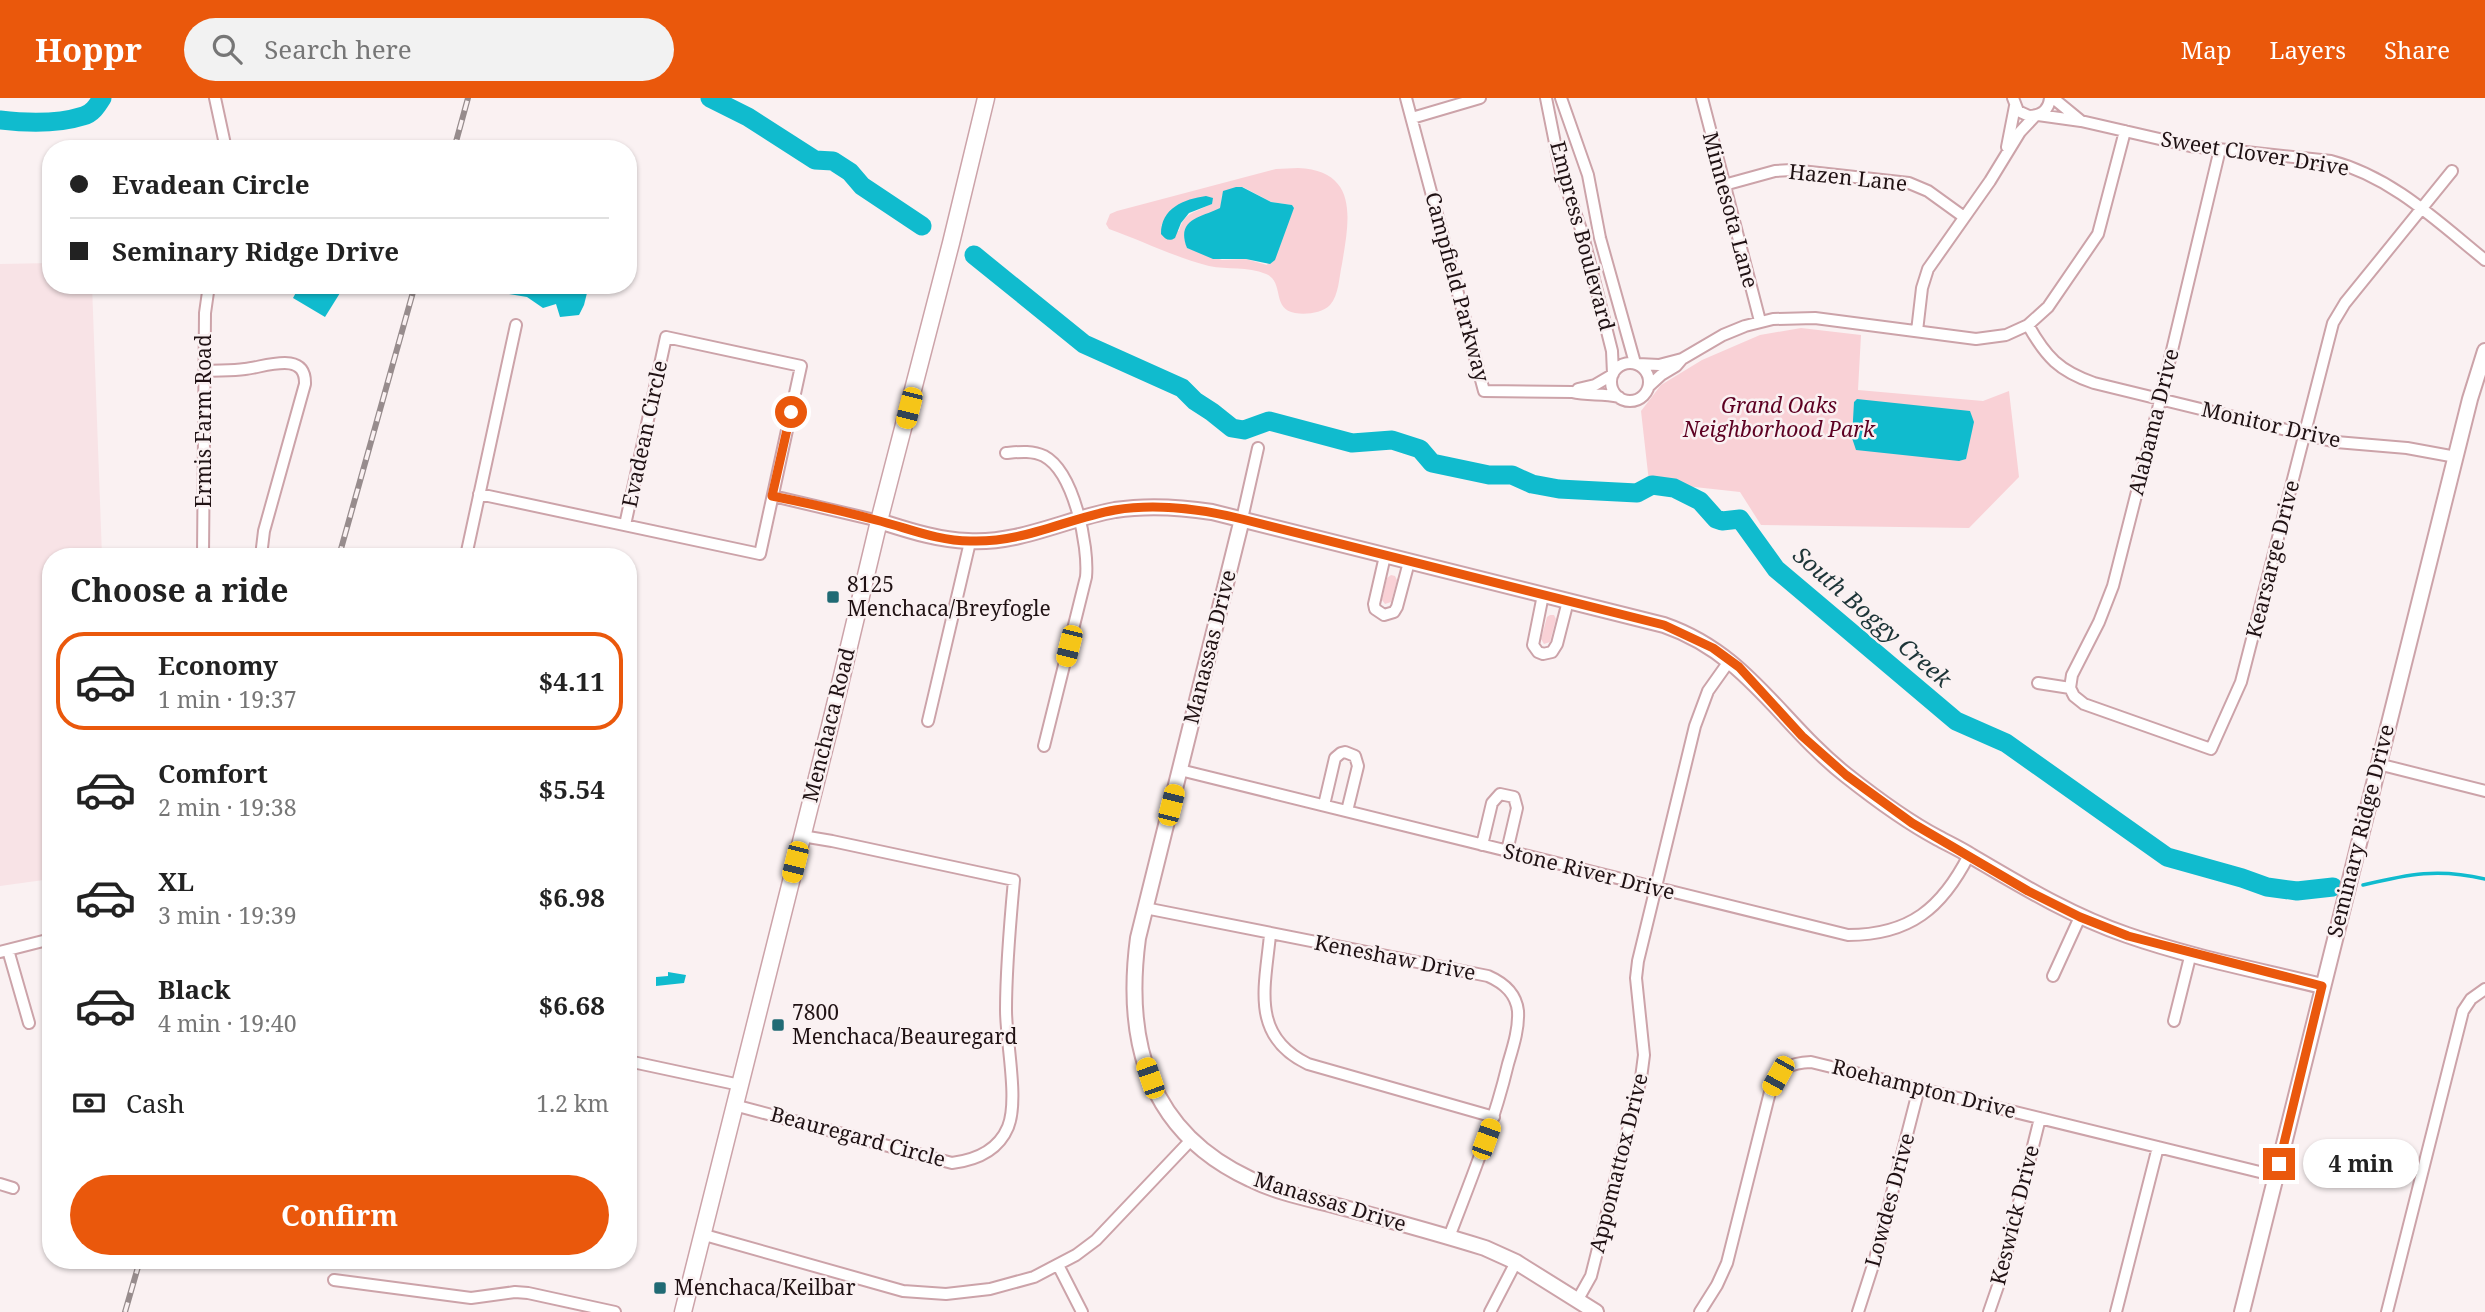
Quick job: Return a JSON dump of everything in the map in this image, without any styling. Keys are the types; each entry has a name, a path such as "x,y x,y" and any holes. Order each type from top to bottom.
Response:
{"main road":[{"name":"Menchaca Road","path":"683,1312 986,98"}],"street":[{"path":"215,98 224,140"},
{"name":"Campfield Parkway","path":"1406,98 1484,391 1606,393 1619,397"},
{"path":"1412,118 1480,98"},
{"name":"Empress Boulevard","path":"1546,98 1561,173 1582,232 1612,351 1612,374"},
{"name":"Empress Boulevard","path":"1561,98 1588,175 1600,238 1636,364"},
{"name":"Minnesota Lane","path":"1702,98 1760,321"},
{"path":"1917,331 1924,278 1935,258 2020,132 2048,107 2052,98"},
{"name":"Sweet Clover Drive","path":"2052,98 2081,121"},
{"path":"2007,150 2013,101"},
{"name":"Sweet Clover Drive","path":"2013,101 2023,114 2081,121 2170,143 2345,164 2383,181 2485,260"},
{"path":"1636,364 1647,373 1649,386 1647,392 1631,401 1619,397 1611,387 1612,374 1620,366 1636,364 1659,365 1682,359 1723,335 1760,321 1798,317 1986,339 2007,335 2028,325 2048,307 2098,234 2125,131"},
{"name":"Alabama Drive","path":"2070,688 2072,675 2099,622 2113,586 2161,399 2220,149"},
{"name":"Hazen Lane","path":"1724,185 1792,170 1898,180 1928,191 1964,217"},
{"name":"Kearsarge Drive","path":"2038,683 2070,688 2074,696 2084,704 2211,749 2241,682 2330,334 2338,313 2452,171"},
{"name":"Ermis Farm Road","path":"203,548 205,313 208,294"},
{"path":"468,548 516,325"},
{"name":"Monitor Drive","path":"2028,325 2047,356 2071,373 2094,383 2304,435 2353,445 2407,448 2456,457"},
{"name":"Evadean Circle","path":"666,337 801,366 760,554 625,525 666,337"},
{"name":"Seminary Ridge Drive","path":"2242,1312 2469,399 2485,351"},
{"path":"1649,386 1682,359"},
{"path":"205,371 242,370 285,362 295,364 302,369 305,376 264,531 262,548"},
{"name":"Campfield Parkway","path":"1572,392 1595,385 1612,374"},
{"name":"Manassas Drive","path":"1258,447 1135,956 1134,997 1138,1035 1141,1052 1156,1093 1190,1141 1212,1158 1252,1180 1485,1248 1516,1262 1595,1312"},
{"path":"1006,453 1034,453 1053,463 1065,481 1087,551 1086,577 1044,746"},
{"path":"480,494 625,525"},
{"path":"772,496 879,521 921,534 970,541 1003,540 1033,534 1116,510 1164,507 1212,512 1672,627 1730,660 1754,682 1802,736 1846,775 1912,823 2028,891 2080,917 2128,936 2322,986"},
{"path":"928,721 970,541"},
{"path":"1385,556 1374,604 1375,609 1384,615 1394,612 1397,607 1409,562"},
{"path":"1543,595 1533,640 1535,649 1543,654 1552,652 1557,643 1568,601"},
{"name":"Appomattox Drive","path":"1577,1300 1591,1276 1642,1078 1644,1055 1637,970 1655,889 1695,726 1709,691 1730,660"},
{"path":"1324,805 1335,758 1340,753 1351,753 1358,766 1347,811"},
{"path":"2378,764 2485,790"},
{"name":"Stone River Drive","path":"1180,770 1848,935 1879,934 1910,923 1933,907 1950,888 1969,855"},
{"path":"1482,845 1492,803 1500,794 1510,794 1514,797 1517,808 1507,851"},
{"name":"Beauregard Circle","path":"734,1105 952,1163 974,1158 992,1148 1007,1129 1012,1116 1006,1010 1014,880 802,836"},
{"name":"Keneshaw Drive","path":"1145,908 1270,935 1488,976 1503,984 1514,1000 1516,1032 1494,1117 1449,1237"},
{"path":"2053,976 2080,917"},
{"path":"1270,935 1264,1005 1268,1024 1284,1049 1308,1064 1494,1117"},
{"path":"29,1023 4,951 42,941"},
{"path":"2174,1021 2191,953"},
{"path":"2388,1312 2463,1011 2472,999 2485,989"},
{"name":"Roehampton Drive","path":"1700,1312 1727,1263 1771,1088 1786,1067 1798,1063 1811,1062 2276,1176"},
{"path":"637,1063 740,1085"},
{"name":"Lowdes Drive","path":"1858,1312 1875,1259 1919,1088"},
{"name":"Keswick Drive","path":"1989,1312 1999,1283 2040,1118"},
{"path":"701,1234 888,1287 928,1294 990,1289 1034,1277 1086,1248 1111,1226 1190,1141"},
{"path":"2116,1312 2158,1147"},
{"path":"0,1184 13,1188"},
{"path":"1490,1312 1516,1262"},
{"path":"1058,1265 1082,1312"},
{"path":"334,1280 471,1298 528,1293 615,1312"}],"shaded area":[{"path":"42,263 42,294 92,294 102,548 42,548 42,880 0,886 0,264"}],"green space":[{"path":"1276,169 1318,171 1332,178 1341,188 1346,201 1347,231 1337,291 1330,305 1318,312 1299,314 1288,311 1280,301 1275,283 1266,274 1197,263 1109,229 1106,224 1110,214 1117,211","holes":["1243,187 1271,202 1292,205 1294,208 1267,265 1246,259 1222,260 1187,248 1185,229 1221,208 1222,195","1212,203 1188,216 1179,231 1161,226 1166,218"]},
{"name":"Grand Oaks Neighborhood Park","path":"1801,328 1861,335 1858,390 1983,401 2009,391 2019,477 1969,528 1761,525 1740,492 1649,482 1641,411 1661,385 1702,360 1760,335"},
{"path":"1391,575 1397,580 1391,602 1385,604 1382,600 1387,578"},
{"path":"1554,615 1556,619 1550,642 1544,644 1541,639 1547,617"}],"water":[{"path":"1242,187 1271,202 1292,205 1294,208 1275,260 1270,264 1246,259 1213,259 1187,248 1184,238 1188,225 1220,208 1223,191"},
{"path":"1206,196 1213,198 1212,204 1189,213 1175,238 1169,240 1161,234 1169,211 1182,202"},
{"path":"295,294 339,294 325,317 293,298"},
{"path":"509,294 587,294 579,315 560,317 556,304 543,308 527,297"},
{"path":"1857,399 1970,411 1974,422 1966,459 1959,461 1856,450 1852,438 1854,402"},
{"path":"668,972 686,975 684,983 656,986 656,977 668,976"}],"waterway":[{"name":"South Boggy Creek","path":"0,120 42,122 73,119 89,113 102,98"},
{"name":"South Boggy Creek","path":"710,98 748,117 815,160 833,161 850,172 862,186 922,226"},
{"name":"South Boggy Creek","path":"974,255 1084,344 1182,388 1232,428 1244,430 1269,421 1352,443 1392,440 1420,449 1432,463 1489,475 1512,475 1532,484 1559,489 1637,493 1652,485 1674,488 1700,501 1716,519 1740,519 1776,569 1956,721 2006,743 2167,857 2267,887 2297,891 2333,887"},
{"name":"South Boggy Creek","path":"2363,885 2438,873 2485,879"}],"railway":[{"path":"456,140 468,98"},
{"path":"341,548 412,294"},
{"path":"125,1312 137,1269"}],"place":[{"name":"8125 Menchaca/Breyfogle","path":"833,597"},
{"name":"7800 Menchaca/Beauregard","path":"778,1025"},
{"name":"Menchaca/Keilbar","path":"660,1288"}],"route":[{"path":"791,412 772,496 879,521 921,534 942,539 1003,540 1116,510 1188,508 1242,519 1664,625 1691,636 1713,648 1743,671 1802,736 1846,775 1912,823 2028,891 2080,917 2128,936 2322,986 2279,1164"}]}
